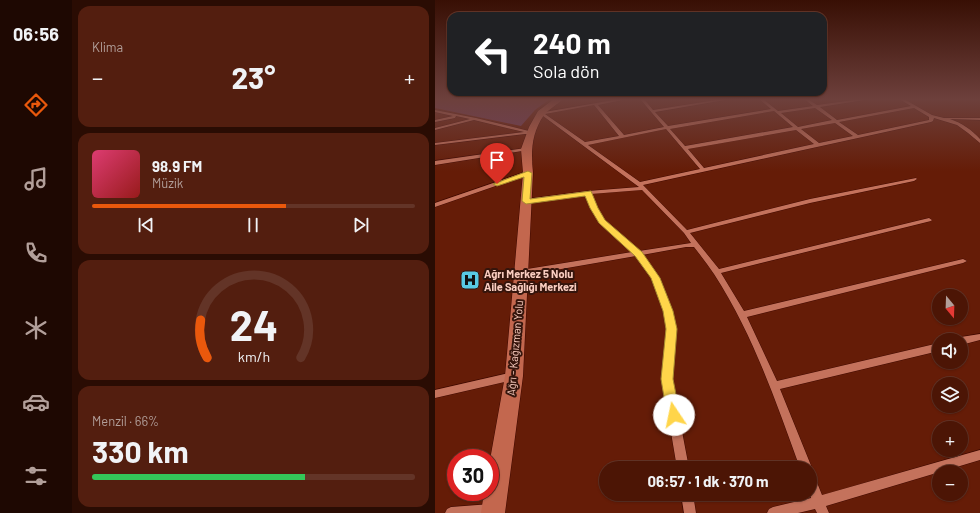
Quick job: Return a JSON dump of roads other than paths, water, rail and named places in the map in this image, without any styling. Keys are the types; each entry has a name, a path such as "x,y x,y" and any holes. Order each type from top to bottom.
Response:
{"main road":[{"name":"Ağrı - Kağızman Yolu","path":"493,512 514,376 528,173 526,149 531,132 536,123"}],"street":[{"path":"435,128 458,123"},
{"path":"493,123 531,132"},
{"path":"555,123 641,186 687,232 717,272 742,315 774,386 803,461"},
{"path":"611,123 622,136"},
{"path":"662,123 703,170"},
{"path":"584,144 699,123"},
{"path":"791,123 818,145"},
{"path":"685,148 819,123"},
{"path":"840,123 857,137"},
{"path":"526,201 641,186 703,170 927,123"},
{"path":"953,123 969,130 980,142"},
{"path":"435,144 531,132"},
{"path":"435,163 526,149"},
{"path":"435,206 528,173"},
{"path":"687,232 810,200 914,179"},
{"path":"588,193 602,222 638,254 656,278 668,311 671,341 667,379 682,461"},
{"path":"717,272 929,220"},
{"path":"521,273 686,245 696,245"},
{"path":"742,315 963,261"},
{"path":"968,340 980,337"},
{"path":"774,386 932,349"},
{"path":"435,394 514,376"},
{"path":"773,513 821,508 980,455"},
{"path":"817,497 821,508"},
{"path":"688,501 690,513"},
{"path":"451,513 493,512"}],"place":[{"name":"Ağrı Merkez 5 Nolu Aile Sağlığı Merkezi","path":"470,280"}]}
